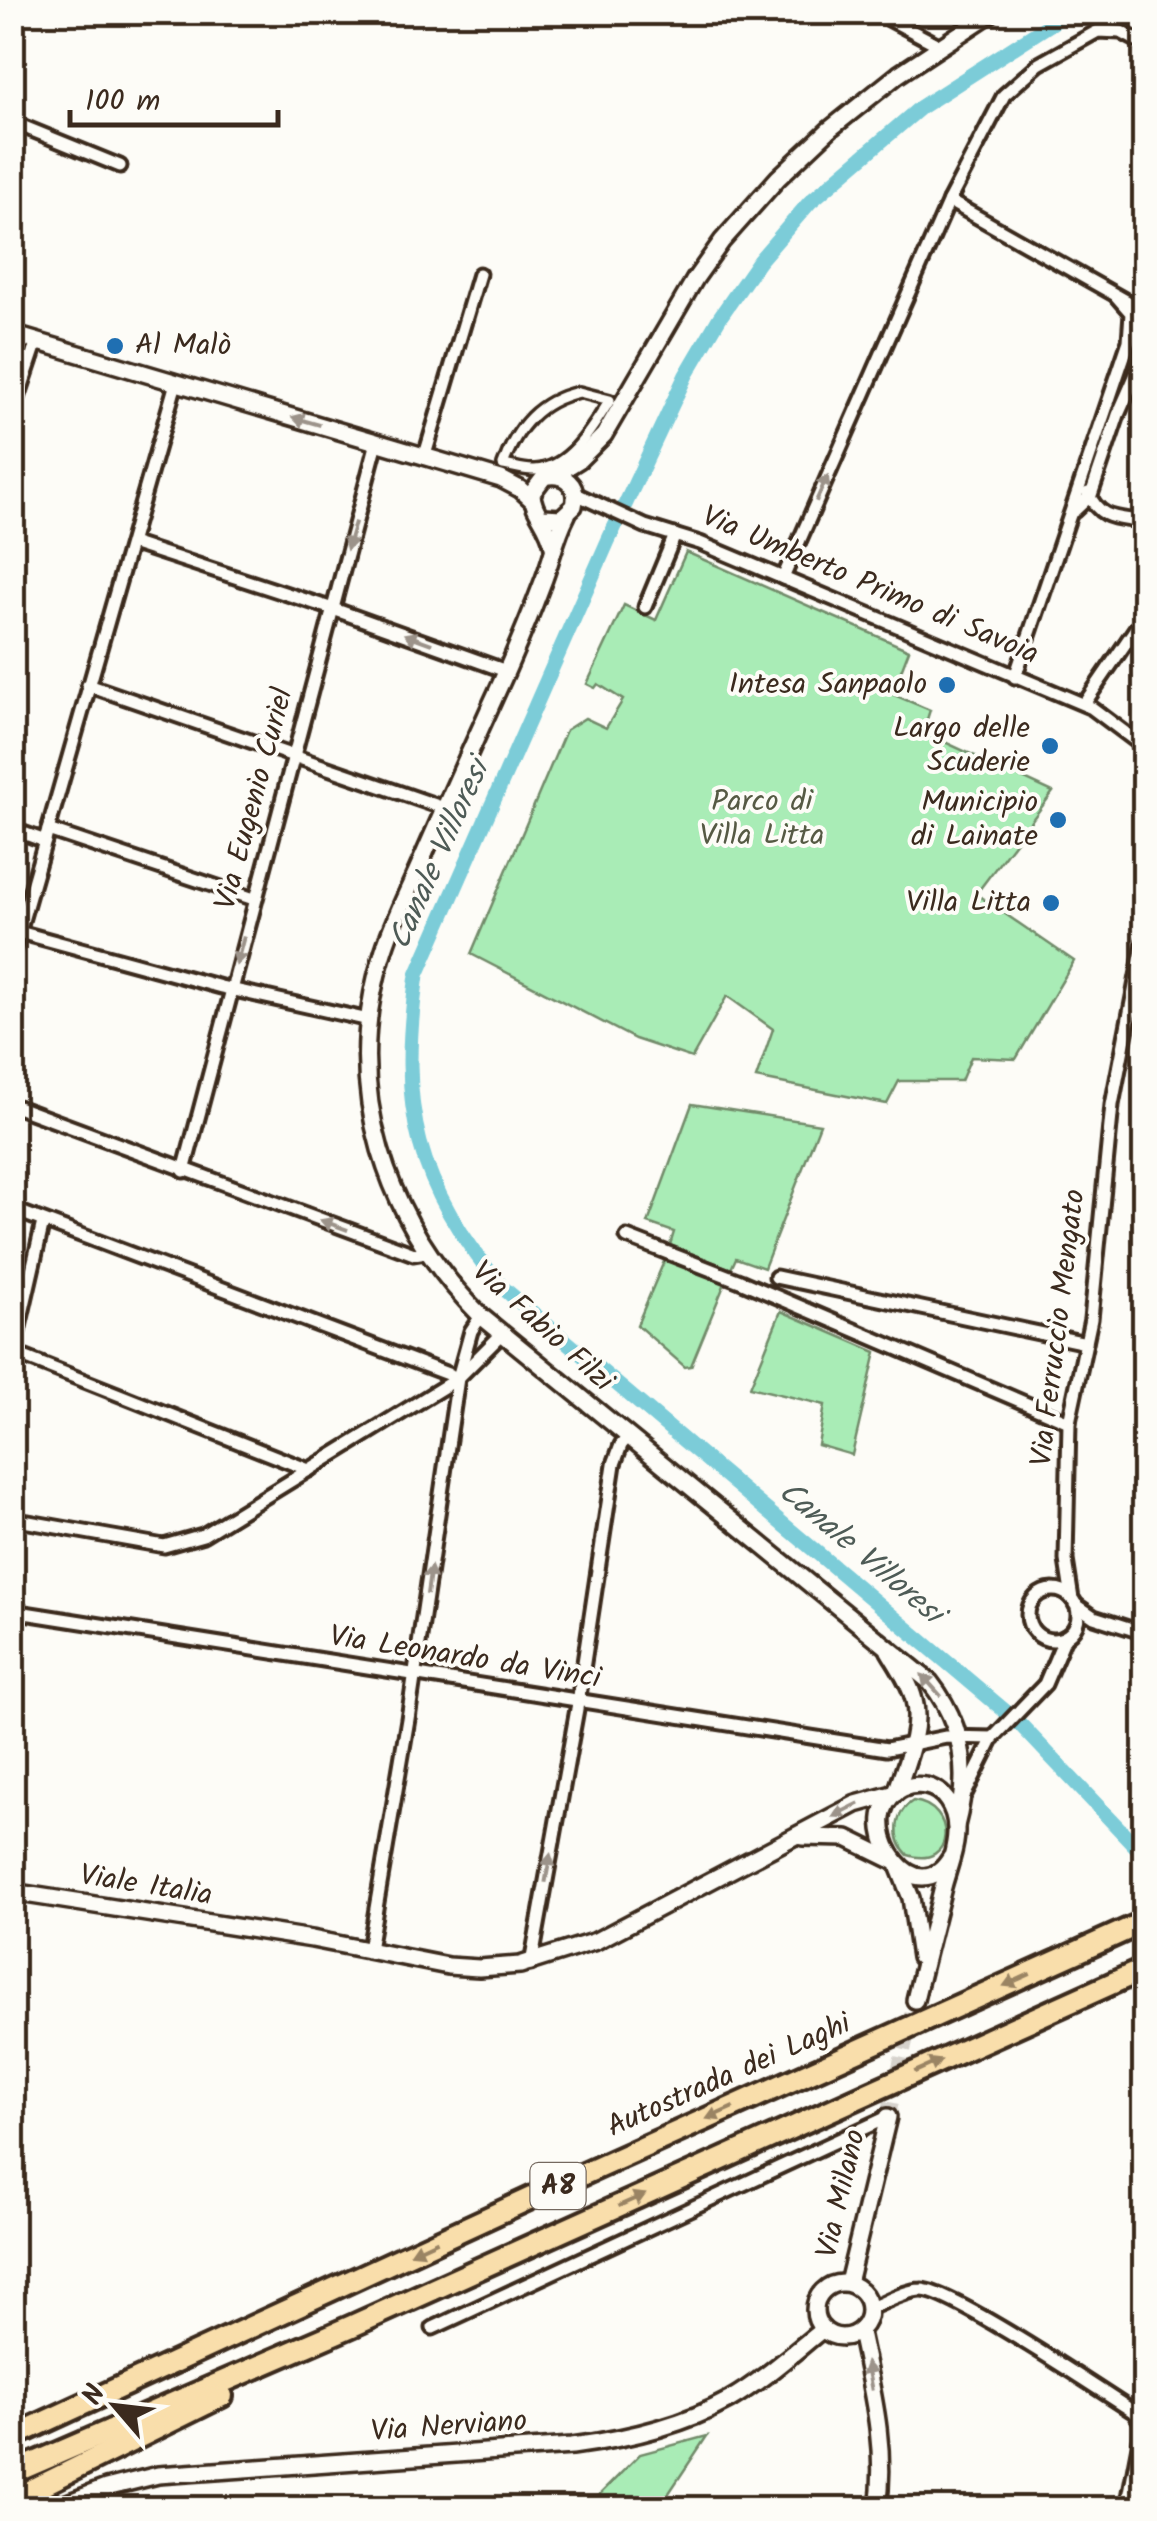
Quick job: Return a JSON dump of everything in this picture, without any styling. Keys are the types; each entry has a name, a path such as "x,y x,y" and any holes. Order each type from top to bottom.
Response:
{"highway":[{"name":"Autostrada dei Laghi","path":"12,2437 1144,1922"},
{"name":"A8","path":"12,2473 352,2326 1144,1968"},
{"path":"12,2500 214,2400 352,2326"}],"street":[{"path":"876,12 940,46"},
{"path":"532,500 535,486 579,460 604,434 695,279 762,195 830,129 940,46 993,12"},
{"path":"783,578 949,201 996,106 1012,85 1039,64 1098,31 1121,32 1144,44"},
{"path":"12,122 120,166"},
{"path":"949,201 1144,311"},
{"path":"425,455 480,274"},
{"path":"1116,296 1131,314 1130,334 1086,490 1093,507 1103,514 1144,522"},
{"path":"12,334 378,442 502,472 547,478 579,492"},
{"path":"1130,334 1144,338"},
{"path":"12,416 37,341"},
{"path":"1015,676 1072,514 1144,356"},
{"path":"12,956 17,924 47,836 176,383"},
{"path":"579,392 610,400 592,429 561,462 535,470 502,472 510,444 538,408 579,392"},
{"name":"Via Eugenio Curiel","path":"184,1171 378,442"},
{"path":"502,472 532,500 536,510 555,520 567,515 574,506 579,492 579,460"},
{"name":"Via Umberto Primo di Savoia","path":"579,492 645,526 783,578 1084,704 1142,740"},
{"name":"Via Fabio Filzi","path":"567,515 506,671 382,956 369,1020 368,1084 382,1163 426,1252 481,1316 914,1667 942,1698 959,1737 964,1766 964,1798 956,1826"},
{"path":"544,517 553,547"},
{"path":"645,606 675,535"},
{"path":"130,543 331,608 506,671"},
{"path":"1084,704 1136,628"},
{"path":"88,685 444,808"},
{"path":"12,828 254,899"},
{"path":"17,924 230,989 369,1020"},
{"name":"Via Ferruccio Mengato","path":"1073,1601 1066,1560 1068,1422 1099,1267 1112,1105 1138,1002 1144,940"},
{"path":"12,1105 414,1254 426,1252"},
{"path":"12,1209 458,1378"},
{"path":"44,1222 13,1356 310,1470"},
{"path":"627,1237 740,1281 1068,1422"},
{"path":"776,1277 1086,1343"},
{"path":"361,1948 414,1676 458,1378 471,1331 481,1316"},
{"path":"12,1520 164,1546 184,1543 458,1378 501,1335"},
{"path":"531,1964 578,1700 614,1464 620,1445 628,1437"},
{"path":"1050,1676 1043,1638 1032,1628 1028,1612 1066,1560"},
{"path":"1046,1591 1060,1591 1094,1616 1144,1633"},
{"path":"964,1798 992,1738 1050,1676 1064,1637 1076,1624 1073,1601"},
{"name":"Via Leonardo da Vinci","path":"12,1610 864,1746 886,1749 910,1745"},
{"path":"1043,1638 1064,1637"},
{"name":"Via Fabio Filzi","path":"886,1646 914,1699 916,1716 910,1745"},
{"path":"922,1971 915,1916 881,1818 896,1792 910,1745 937,1738 992,1738"},
{"path":"896,1792 915,1786 933,1788 952,1808 956,1826 952,1857 915,2000"},
{"name":"Viale Italia","path":"12,1892 416,1958 496,1966 531,1964 636,1918 869,1798 896,1792"},
{"name":"Viale Italia","path":"799,1837 847,1838 896,1864"},
{"path":"896,1864 914,1876 929,1876 942,1870 952,1857"},
{"path":"433,2328 888,2118"},
{"name":"Via Milano","path":"848,2283 888,2118"},
{"path":"848,2283 866,2295 870,2308 870,2317 860,2332 845,2338 822,2329 816,2316 816,2300 826,2288 848,2283"},
{"path":"870,2308 920,2290 940,2295 1134,2412 1143,2424 1127,2508"},
{"name":"Via Nerviano","path":"54,2508 106,2488 158,2475 610,2441 656,2429 728,2400 822,2329"},
{"path":"860,2332 879,2433 882,2470 878,2508"}],"green space":[{"name":"Parco di Villa Litta","path":"686,552 909,650 892,694 930,710 923,732 1053,792 976,894 1074,961 1016,1059 971,1057 961,1081 899,1081 887,1104 756,1078 773,1029 727,996 692,1058 635,1039 471,954 566,730 585,718 606,728 623,700 598,684 595,688 587,684 624,605 656,620"},
{"path":"692,1104 820,1124 764,1268 736,1258 731,1269 670,1245 674,1232 648,1223"},
{"path":"665,1259 725,1283 691,1366 685,1367 637,1325"},
{"path":"781,1311 876,1352 852,1455 818,1445 825,1405 750,1387"},
{"path":"913,1801 927,1805 943,1824 945,1836 935,1854 908,1855 899,1842 899,1819"},
{"path":"707,2436 659,2508 586,2508 640,2454"}],"waterway":[{"name":"Canale Villoresi","path":"1069,12 921,107 810,202 759,261 720,317 686,375 608,541 417,975 410,1065 420,1142 432,1178 473,1250 503,1288 1018,1722 1144,1855"}],"tunnel":[{"path":"888,2117 915,2000"}],"place":[{"name":"Al Malò","path":"115,346"},
{"name":"Intesa Sanpaolo","path":"947,685"},
{"name":"Largo delle Scuderie","path":"1050,746"},
{"name":"Municipio di Lainate","path":"1058,820"},
{"name":"Villa Litta","path":"1051,903"}]}
